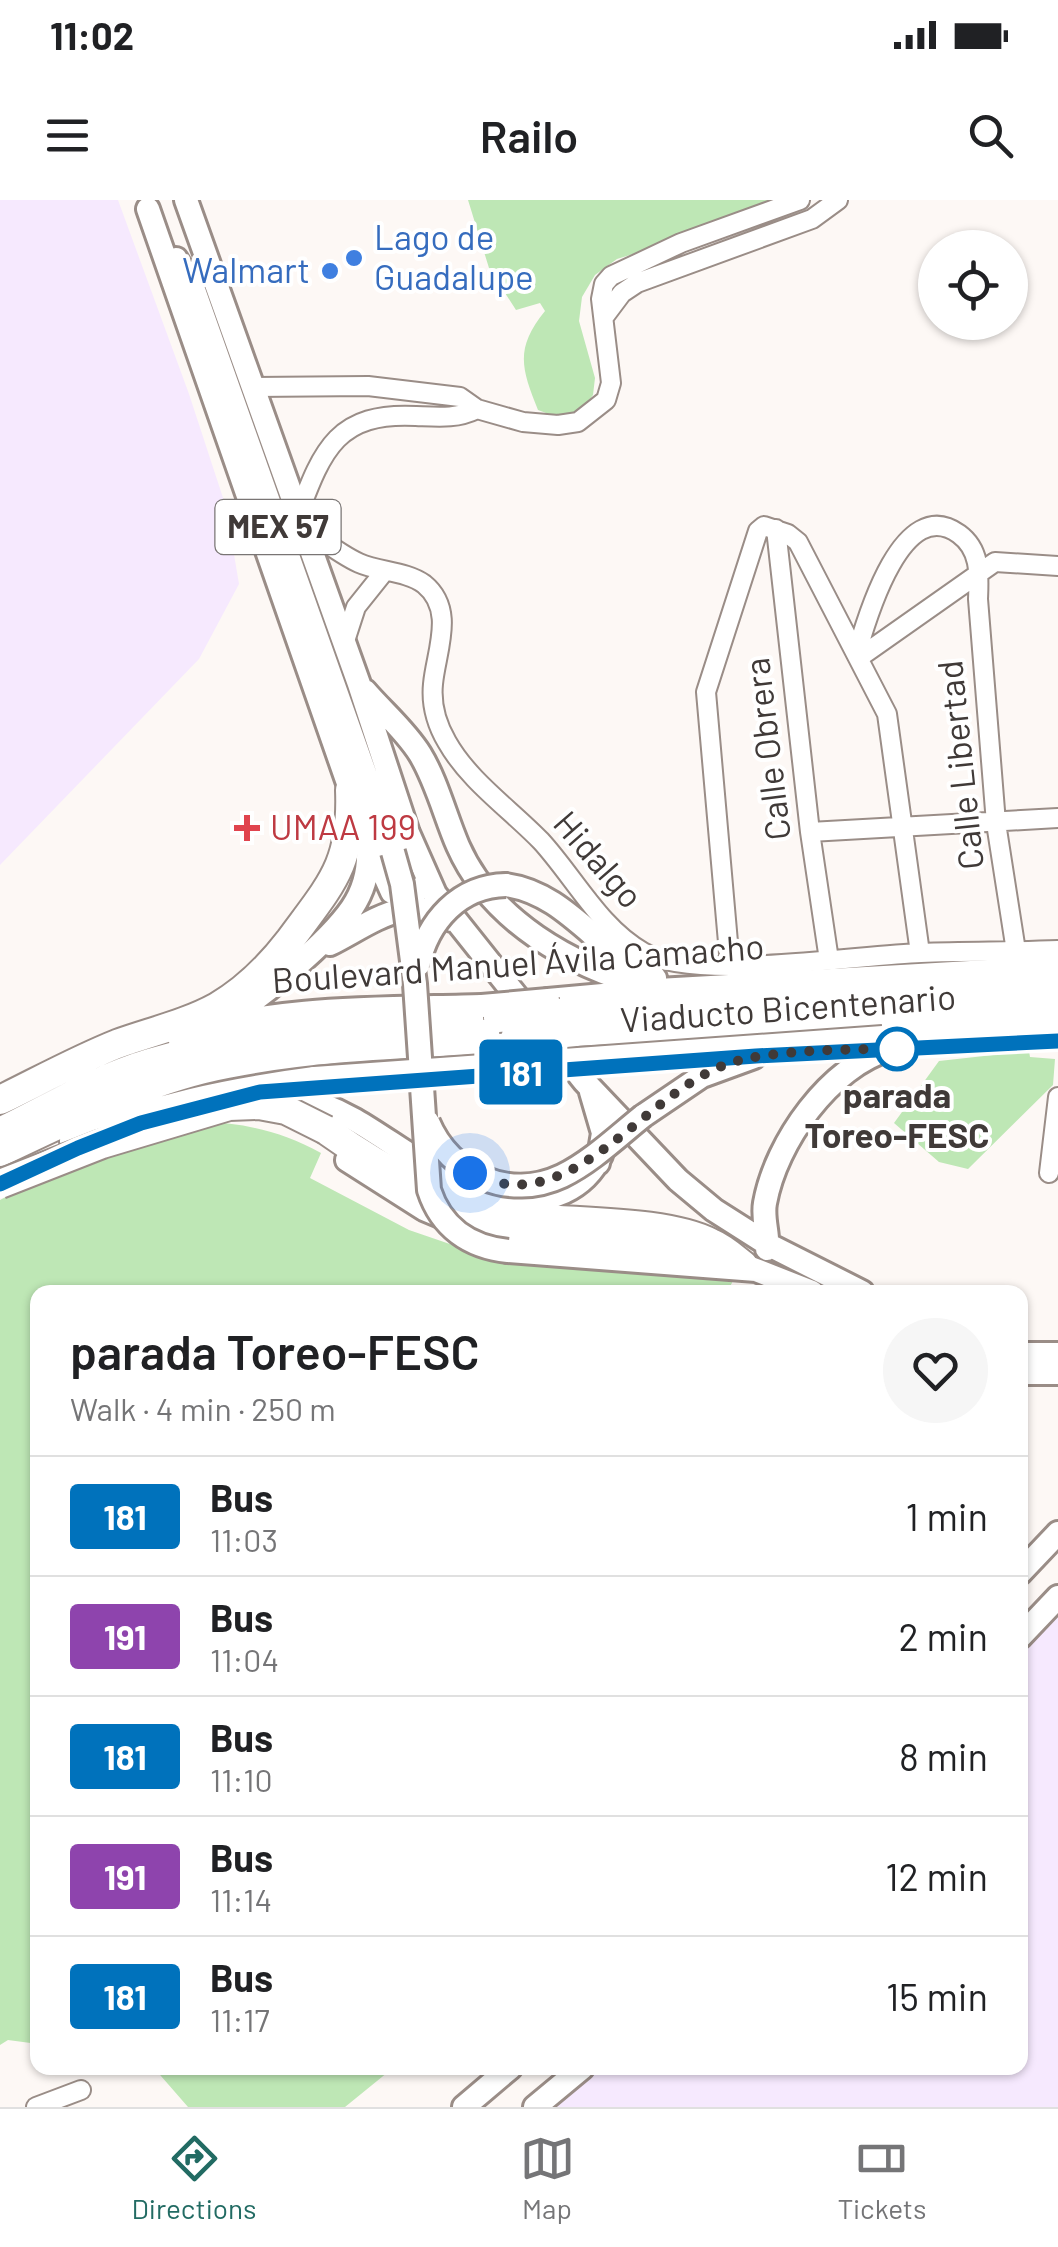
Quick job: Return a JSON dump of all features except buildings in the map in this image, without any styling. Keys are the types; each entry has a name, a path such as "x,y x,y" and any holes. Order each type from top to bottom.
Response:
{"highway":[{"path":"296,952 343,861 350,826 350,790"},
{"path":"0,1100 103,1050 202,1014 228,1011 296,952 322,922"},
{"path":"499,1020 1058,988"},
{"path":"561,1015 1058,1007"},
{"name":"Boulevard Manuel Ávila Camacho","path":"0,1132 123,1072 223,1043 324,1031 499,1020"},
{"name":"Boulevard Manuel Ávila Camacho","path":"0,1152 132,1091 226,1064 499,1020"},
{"name":"Viaducto Bicentenario","path":"0,1176 120,1123 246,1090 404,1074 1058,1031"},
{"path":"0,1184 131,1134 230,1106 273,1106 299,1114 374,1162 438,1194 493,1212 691,1236 714,1244 749,1267"}],"main road":[{"name":"MEX 57","path":"186,200 359,684"},
{"name":"MEX 57","path":"146,205 194,290 393,852 402,884 415,984 425,1114"},
{"path":"146,205 365,832 392,892 414,894 424,882 423,871"},
{"path":"359,684 423,871 466,932 592,1074 678,1180 714,1210 769,1245 848,1285"},
{"path":"359,684 423,759 459,848 497,904 560,952 615,977 658,990"},
{"path":"296,952 345,918 359,897 368,864 365,832"},
{"path":"228,1011 322,922 338,891 343,861"},
{"path":"415,984 423,947 442,914 466,894 506,885 533,891 551,901 637,970 692,988"},
{"path":"296,952 404,908 442,914 466,932"},
{"name":"Boulevard Manuel Ávila Camacho","path":"0,1112 115,1057 228,1011 499,1020 561,1015 658,990 1058,967"},
{"path":"0,1184 141,1123 216,1102 276,1091 528,1072 592,1074 887,1044 1058,1041"},
{"path":"769,1245 764,1226 766,1200 795,1133 838,1077 887,1044"},
{"path":"425,1114 435,1138 460,1166 482,1178 518,1186 545,1183 570,1172 702,1076 756,1056"},
{"path":"539,1217 580,1194 601,1155 603,1132 592,1074"},
{"path":"276,1091 336,1110 470,1189 496,1198 538,1200 564,1192 588,1175 601,1155"},
{"path":"216,1102 246,1108 288,1124 424,1209 454,1223 494,1232 692,1250 794,1285"},
{"path":"425,1114 428,1178 438,1210 452,1228 472,1242 508,1251 749,1267"},
{"path":"749,1267 769,1245"},
{"path":"1028,1363 1058,1354"},
{"path":"1028,1365 1058,1373"},
{"path":"1028,1565 1058,1533"},
{"path":"1028,1629 1058,1597"},
{"path":"464,2107 502,2075"},
{"path":"536,2107 574,2075"}],"street":[{"path":"252,387 368,386 460,397 477,409 523,422 578,422 606,400 611,383 601,300 604,284 620,270 682,243 800,200"},
{"path":"604,317 629,287 812,219 838,200"},
{"path":"300,520 314,471 334,440 347,428 386,415 458,418 477,409"},
{"name":"Hidalgo","path":"300,520 358,563 424,584 440,608 443,624 433,682 434,712 446,742 464,767 538,838 605,920 633,946 662,961 730,965 920,953 1058,950"},
{"path":"730,965 706,692 758,531 764,526 798,542 887,714 920,953"},
{"path":"859,655 882,580 919,530 932,526 956,532 970,546 979,571"},
{"name":"Calle Obrera","path":"776,529 810,832 829,960"},
{"path":"859,655 979,571 1001,562 1058,566"},
{"name":"Calle Libertad","path":"979,571 996,823 1016,952"},
{"path":"344,644 356,606 384,572"},
{"path":"810,832 1058,818"},
{"path":"1050,1172 1058,1098"},
{"path":"36,2107 81,2090"}],"shaded area":[{"path":"0,200 118,200 226,507 239,584 199,659 0,865"},
{"path":"1058,1617 1058,2107 538,2107 574,2075 1028,2075 1028,1647"}],"green space":[{"path":"468,200 793,200 766,213 617,259 595,275 582,297 579,321 595,378 593,395 571,415 554,416 538,410 524,359 529,336 545,311 540,303 516,310 489,268"},
{"path":"1029,1051 1030,1057 1055,1059 1053,1085 968,1169 939,1162 894,1123 939,1061"},
{"path":"202,1121 234,1124 306,1145 321,1153 310,1178 409,1230 476,1253 733,1281 731,1285 30,1285 30,2043 8,2040 0,2045 0,1200 34,1182"},
{"path":"160,2075 384,2075 345,2107 188,2107"}],"bus line":[{"name":"181","path":"0,1184 141,1123 260,1092 756,1056 1058,1041"}],"place":[{"name":"Lago de Guadalupe","path":"354,258"},
{"name":"Walmart","path":"330,271"},
{"name":"UMAA 199","path":"247,828"},
{"name":"parada Toreo-FESC","path":"897,1049"}],"route":[{"path":"470,1173 518,1186 558,1178 688,1085 730,1063 756,1056 897,1049"}]}
